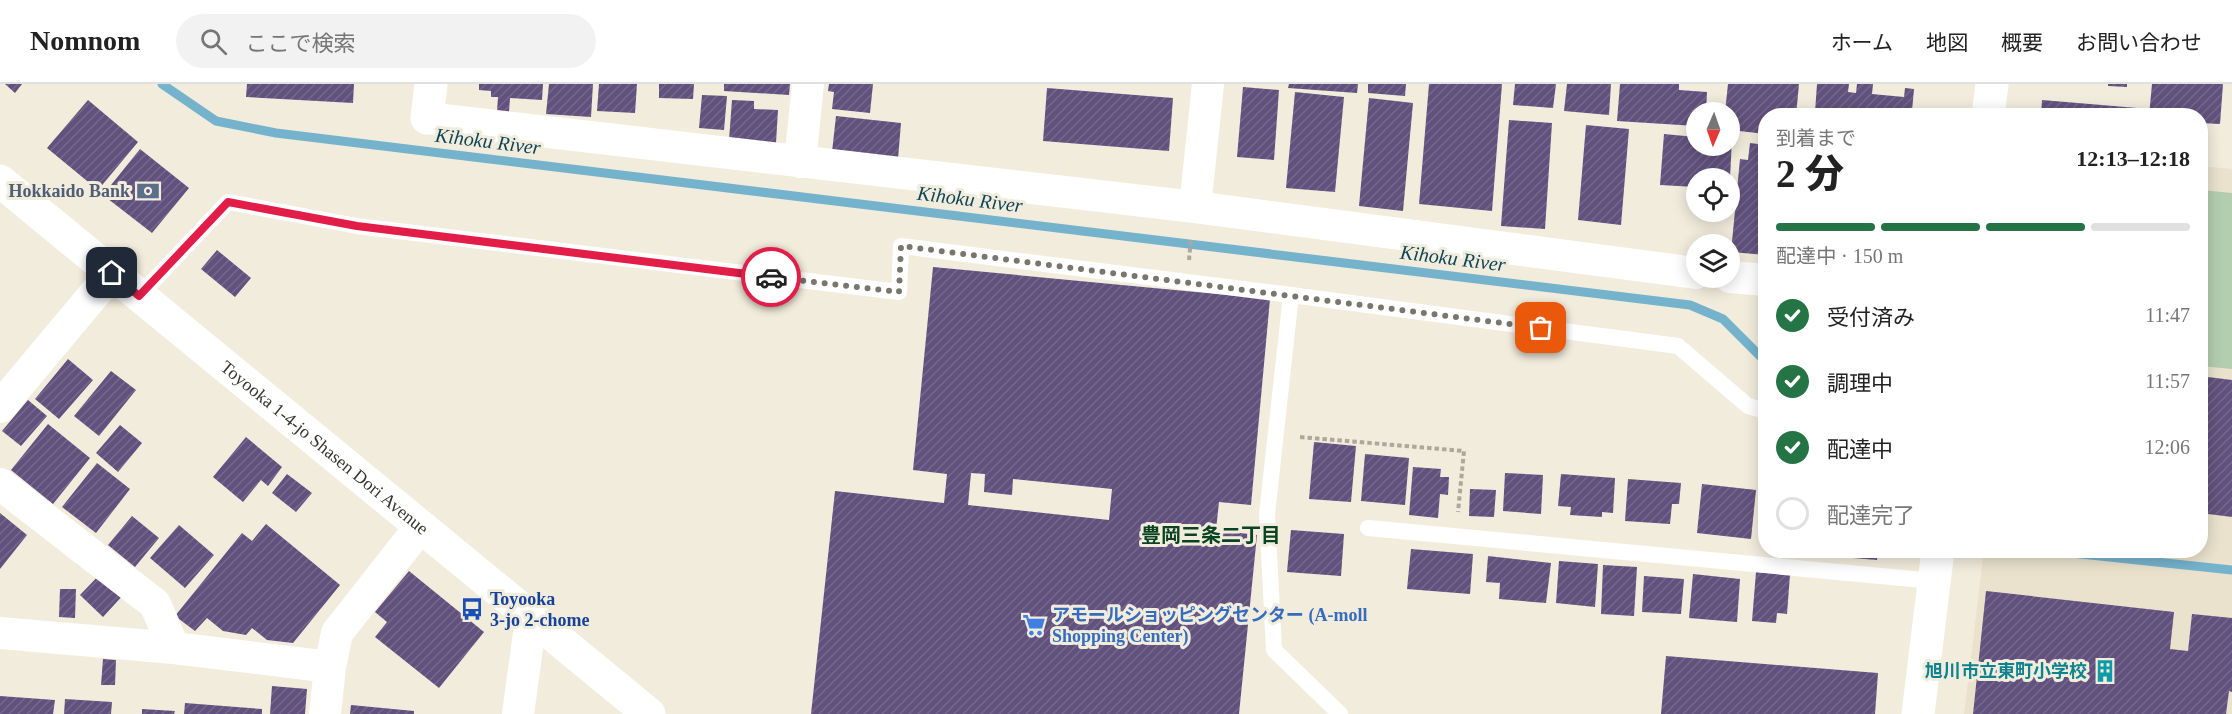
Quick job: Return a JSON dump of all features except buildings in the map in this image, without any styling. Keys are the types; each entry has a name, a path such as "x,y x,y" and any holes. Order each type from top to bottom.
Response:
{"street":[{"path":"431,84 427,118 800,162 1193,221 1686,272"},
{"path":"800,162 807,84"},
{"path":"1193,221 1208,84"},
{"path":"1989,108 1992,84"},
{"name":"Toyooka 1-4-jo Shasen Dori Avenue","path":"0,181 649,714"},
{"path":"0,407 112,273"},
{"path":"1740,278 1758,279"},
{"path":"0,484 155,604 174,648"},
{"path":"325,714 330,667 337,633 421,526"},
{"path":"1918,714 1936,563"},
{"path":"518,714 531,619"},
{"path":"0,633 174,648 330,667"}],"lane":[{"path":"139,296 228,202 357,226 899,292 901,246 1678,346 1748,406 1758,409"},
{"path":"1291,295 1267,514 1274,650 1340,714"},
{"path":"1368,528 1455,537 1758,553"},
{"path":"1844,558 1936,563"}],"path":[{"path":"1188,269 1193,221"},
{"path":"1277,435 1464,451 1455,537"}],"shaded area":[{"path":"2208,167 2232,169 2232,714 1964,714 1983,558 2208,558"}],"green space":[{"path":"2208,191 2232,193 2232,369 2208,367"}],"waterway":[{"name":"Kihoku River","path":"162,84 216,121 276,133 1690,305 1723,319 1758,354"},
{"name":"Kihoku River","path":"2119,558 2232,570"}],"way so far":[{"path":"771,277 899,292 901,246 1541,328"}],"place":[{"name":"Hokkaido Bank","path":"148,191"},
{"name":"Toyooka 3-jo 2-chome","path":"472,609"},
{"name":"アモールショッピングセンター (A-moll Shopping Center)","path":"1034,625"},
{"name":"旭川市立東町小学校","path":"2105,671"}],"district":[{"name":"豊岡三条二丁目","path":"1211,535"}],"route":[{"path":"112,273 139,296 228,202 287,215 357,226 771,277"}]}
